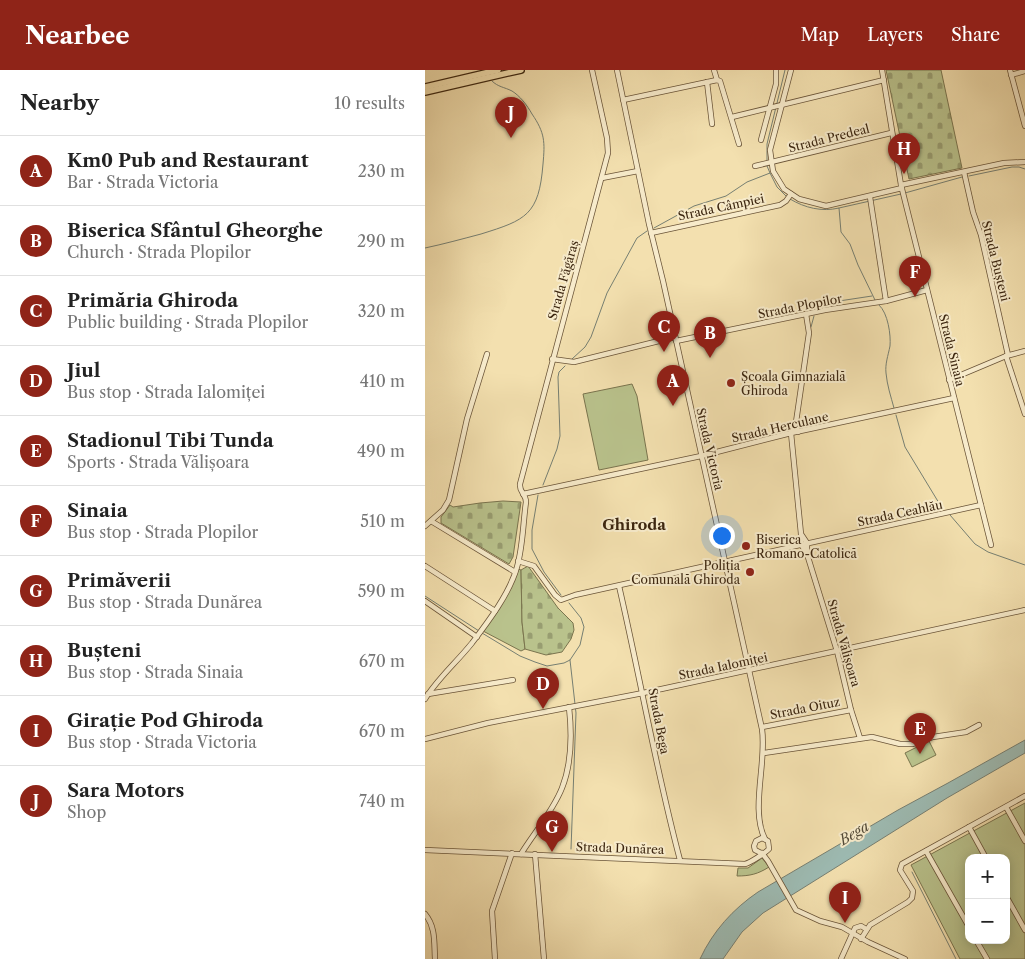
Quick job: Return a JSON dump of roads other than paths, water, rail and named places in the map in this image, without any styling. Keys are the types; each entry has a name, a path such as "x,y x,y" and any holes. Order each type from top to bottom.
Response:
{"main road":[{"path":"425,87 498,70"},
{"path":"425,92 521,70"}],"street":[{"name":"Strada Făgăraș","path":"425,699 439,678 479,634 495,611 515,572 518,561 526,502 519,485 602,178 608,144 592,70"},
{"path":"714,70 732,117 739,144"},
{"path":"776,70 776,106 768,163 777,180 789,196 823,206 870,200 964,172 1025,162"},
{"path":"761,140 791,70"},
{"name":"Strada Sinaia","path":"882,70 891,133 903,190 991,545"},
{"name":"Strada Victoria","path":"616,71 762,726 764,753 759,806 760,830 757,840"},
{"path":"1025,71 1011,72 1025,126"},
{"path":"623,100 719,80"},
{"path":"732,117 884,80"},
{"path":"707,82 712,124"},
{"name":"Strada Predeal","path":"755,166 891,133"},
{"path":"602,178 638,171"},
{"name":"Strada Bușteni","path":"964,172 973,212 981,234 1007,355 1025,414"},
{"name":"Strada Câmpiei","path":"651,232 781,205 789,196"},
{"path":"870,200 885,301"},
{"name":"Strada Plopilor","path":"552,359 574,362 676,339 885,301 927,290"},
{"path":"804,544 801,534 795,433 809,333 806,314"},
{"path":"949,380 1007,355 1025,351"},
{"path":"425,526 448,504 451,496 457,458 487,354"},
{"name":"Strada Herculane","path":"523,494 701,456 954,398"},
{"name":"Strada Ceahlău","path":"518,561 534,566 559,600 981,505"},
{"path":"431,522 515,572"},
{"name":"Strada Vălișoara","path":"804,544 837,651 851,710 860,738"},
{"path":"425,566 495,611"},
{"name":"Strada Bega","path":"619,586 664,796 680,860"},
{"path":"425,601 479,634"},
{"name":"Strada Ialomiței","path":"425,739 488,723 643,693 1025,610"},
{"path":"428,694 513,680"},
{"path":"521,854 555,801 563,784 574,707"},
{"name":"Strada Oituz","path":"762,726 851,710"},
{"path":"764,753 860,738 879,738 900,744 913,744 933,737 966,732 979,725"},
{"path":"861,939 866,929 912,898 913,891 900,870 902,864 1025,796"},
{"path":"1006,807 1025,841"},
{"path":"969,827 983,854"},
{"name":"Strada Victoria","path":"760,830 765,839"},
{"path":"754,860 754,843 757,840 765,839 769,845 767,851 768,861"},
{"name":"Strada Dunărea","path":"425,850 745,864 754,860"},
{"path":"755,850 761,853 768,861 793,906 803,914 842,927 861,939 905,959"},
{"path":"754,860 761,853 767,851"},
{"path":"926,851 965,920"},
{"path":"495,959 492,911 512,854"},
{"path":"535,854 545,959"},
{"path":"1008,899 1025,930"},
{"path":"425,914 433,926 435,959"},
{"path":"841,959 855,928 863,926 866,929"},
{"path":"978,944 987,959"}],"water":[{"path":"1025,740 1025,753 947,798 763,913 742,932 723,959 700,959 717,930 740,906 758,892 898,810"}],"waterway":[{"path":"777,103 785,70"},
{"path":"425,248 481,234 509,224 527,213 538,194 544,150 542,132 528,107 518,95 492,81"},
{"path":"767,162 767,144 776,107"},
{"path":"767,166 770,173"},
{"path":"969,176 1012,167 1025,169"},
{"path":"654,228 694,206 726,196 747,182 770,173 777,187 787,197"},
{"path":"905,193 962,177"},
{"path":"839,208 901,194"},
{"path":"790,199 814,208 826,210 839,208 841,232 850,244 875,300"},
{"path":"572,359 585,347 591,337 607,293 637,238 647,231"},
{"path":"818,308 839,301 872,296"},
{"path":"879,305 885,313 890,336 886,373 894,408"},
{"path":"811,327 814,316"},
{"path":"543,485 560,436 558,377 559,372 565,366"},
{"path":"896,415 905,447 942,508"},
{"path":"538,495 532,530 532,549 544,572 561,595"},
{"path":"950,515 975,544 988,552 1025,565"},
{"path":"425,596 479,631"},
{"path":"482,633 520,656 535,662 547,666 564,663 570,660 580,645 584,627 581,618 569,603"},
{"path":"570,660 576,713 571,849"},
{"path":"912,872 956,959"}],"place":[{"name":"Sara Motors","path":"511,138"},
{"name":"Bușteni","path":"904,174"},
{"name":"Sinaia","path":"915,297"},
{"name":"Primăria Ghiroda","path":"664,352"},
{"name":"Biserica Sfântul Gheorghe","path":"710,358"},
{"name":"Școala Gimnazială Ghiroda","path":"731,383"},
{"name":"Km0 Pub and Restaurant","path":"673,406"},
{"name":"Biserica Romano-Catolică","path":"746,546"},
{"name":"Poliția Comunală Ghiroda","path":"750,572"},
{"name":"Jiul","path":"543,709"},
{"name":"Stadionul Tibi Tunda","path":"920,754"},
{"name":"Primăverii","path":"552,852"},
{"name":"Girație Pod Ghiroda","path":"845,923"}],"district":[{"name":"Ghiroda","path":"634,524"}],"water label":[{"name":"Bega","path":"854,833"}]}
